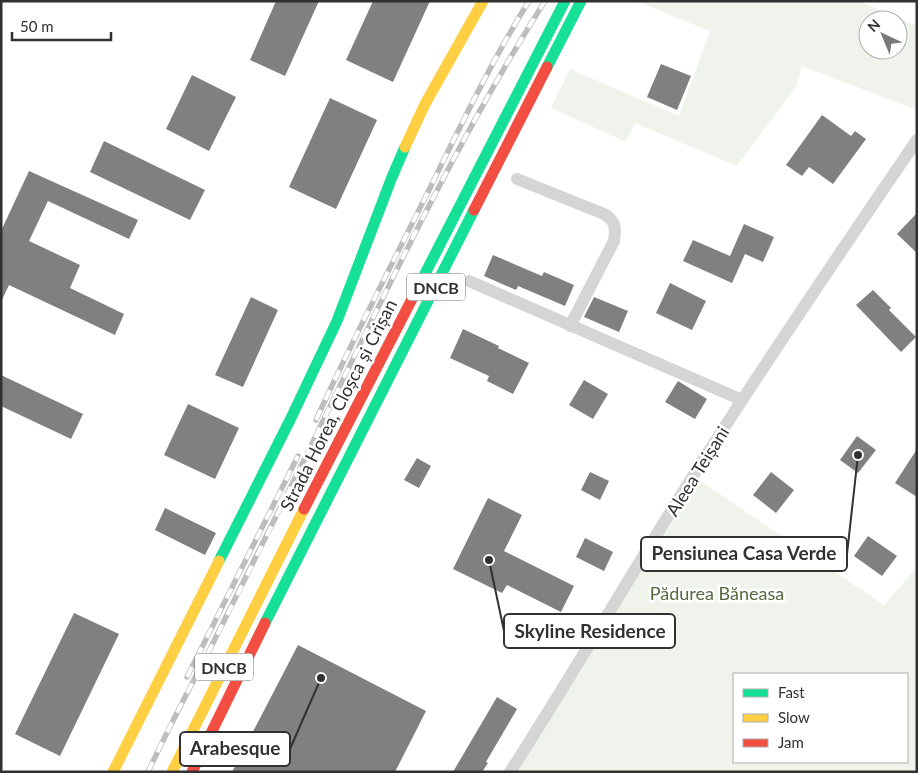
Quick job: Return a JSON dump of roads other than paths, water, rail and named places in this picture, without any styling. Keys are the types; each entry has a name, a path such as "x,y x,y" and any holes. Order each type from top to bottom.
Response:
{"main road":[{"name":"Strada Horea, Cloșca și Crișan","path":"113,772 291,418 333,329 392,177 425,104 483,1"},
{"name":"Strada Horea, Cloșca și Crișan","path":"172,772 276,563 565,1"},
{"name":"Strada Horea, Cloșca și Crișan","path":"192,772 290,572 581,1"}],"street":[{"name":"Aleea Teișani","path":"510,772 552,708 588,645 742,400 917,140"},
{"path":"517,179 604,214 611,218 616,228 614,241 570,326"},
{"path":"468,281 742,400"}],"railway":[{"path":"316,420 464,119 529,1"},
{"path":"148,772 258,554 419,225 479,112 545,1"},
{"path":"187,677 298,456"}],"place":[{"name":"Pensiunea Casa Verde","path":"858,455"},
{"name":"Skyline Residence","path":"489,560"},
{"name":"Arabesque","path":"321,678"}],"park label":[{"name":"Pădurea Băneasa","path":"717,593"}]}
